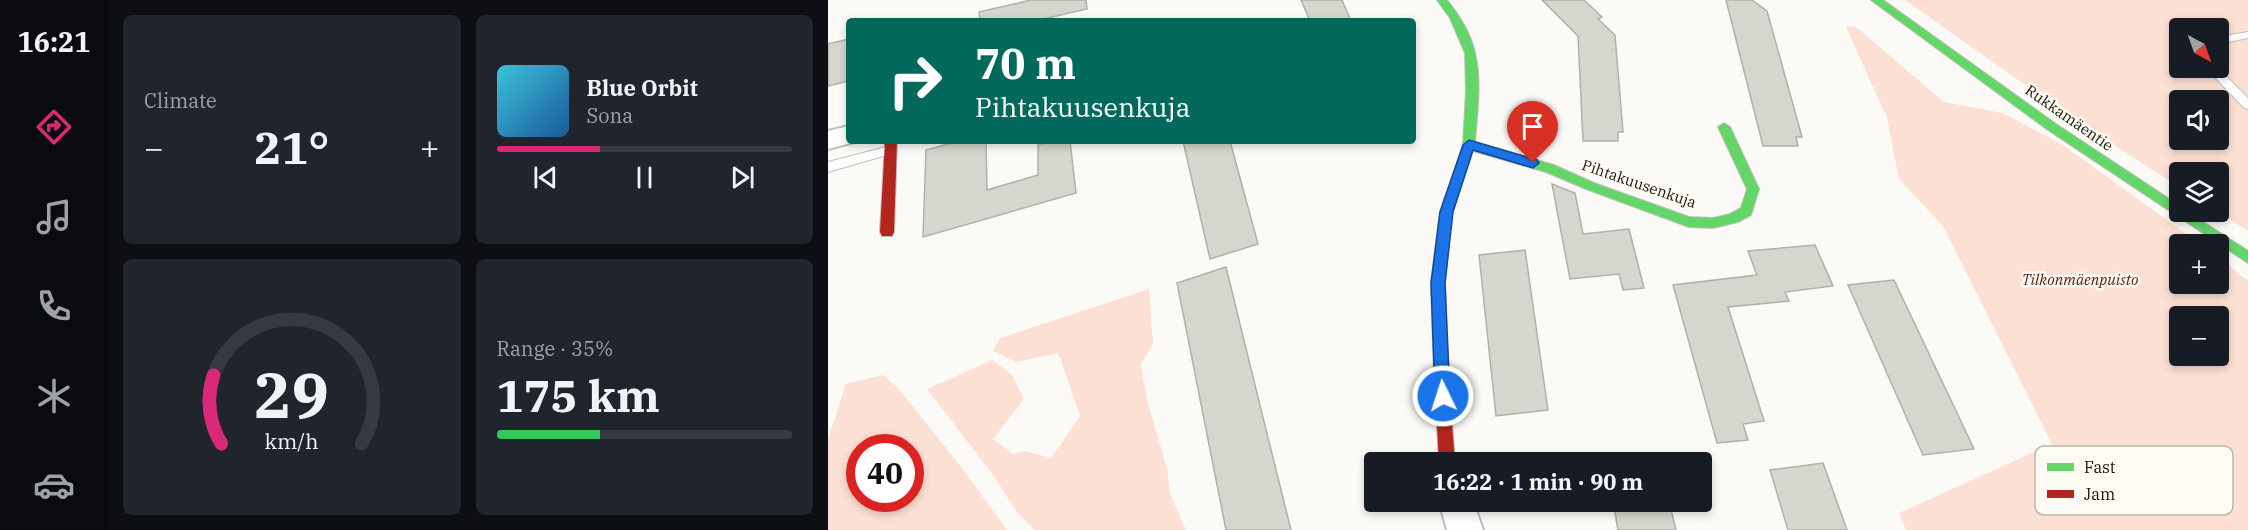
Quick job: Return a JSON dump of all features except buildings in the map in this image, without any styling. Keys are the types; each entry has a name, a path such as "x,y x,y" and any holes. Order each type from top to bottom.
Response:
{"street":[{"path":"1442,0 1455,17 1470,53 1472,91 1469,145 1446,212 1438,283 1446,452"},
{"name":"Rukkamäentie","path":"1876,0 2052,127 2248,258"},
{"name":"Pihtakuusenkuja","path":"1469,145 1550,168 1590,186 1689,222 1713,223 1733,218 1746,211 1753,189 1724,127"},
{"path":"828,140 846,136"},
{"path":"887,232 890,146"},
{"path":"1459,512 1465,530"}],"lane":[{"path":"2229,39 2248,35"},
{"path":"2222,78 2248,105"},
{"path":"828,167 890,146"}],"green space":[{"path":"1905,0 2248,0 2248,231 2229,219 2229,162 2169,162 2169,181 2072,118"},
{"name":"Tilkonmäenpuisto","path":"1855,26 1944,102 2003,113 2063,145 2186,234 2169,234 2169,294 2229,294 2229,265 2248,281 2248,530 1906,530 1899,513 2035,452 2035,515 2233,515 2233,446 2048,446 2052,444 1943,226 1899,179 1887,118 1846,27"},
{"path":"1149,289 1153,343 1141,365 1148,404 1167,468 1170,494 1186,530 1034,530 1017,512 993,475 927,389 992,360 1012,375 1024,399 993,439 1013,454 1025,451 1051,458 1080,416 1058,353 1016,362 993,351 1000,338"},
{"path":"883,375 898,388 962,468 1007,530 828,530 828,439 846,384"}],"traffic: fast":[{"path":"1441,373 1438,283 1446,212 1469,145 1472,91 1470,53 1455,17 1442,0"},
{"path":"1876,0 2052,127 2248,258"},
{"path":"1469,145 1550,168 1590,186 1689,222 1713,223 1733,218 1746,211 1753,189 1724,127"}],"traffic: jam":[{"path":"887,232 891,144"},
{"path":"1441,373 1446,452"}],"route":[{"path":"1443,396 1438,283 1446,212 1469,145 1533,163"}]}
